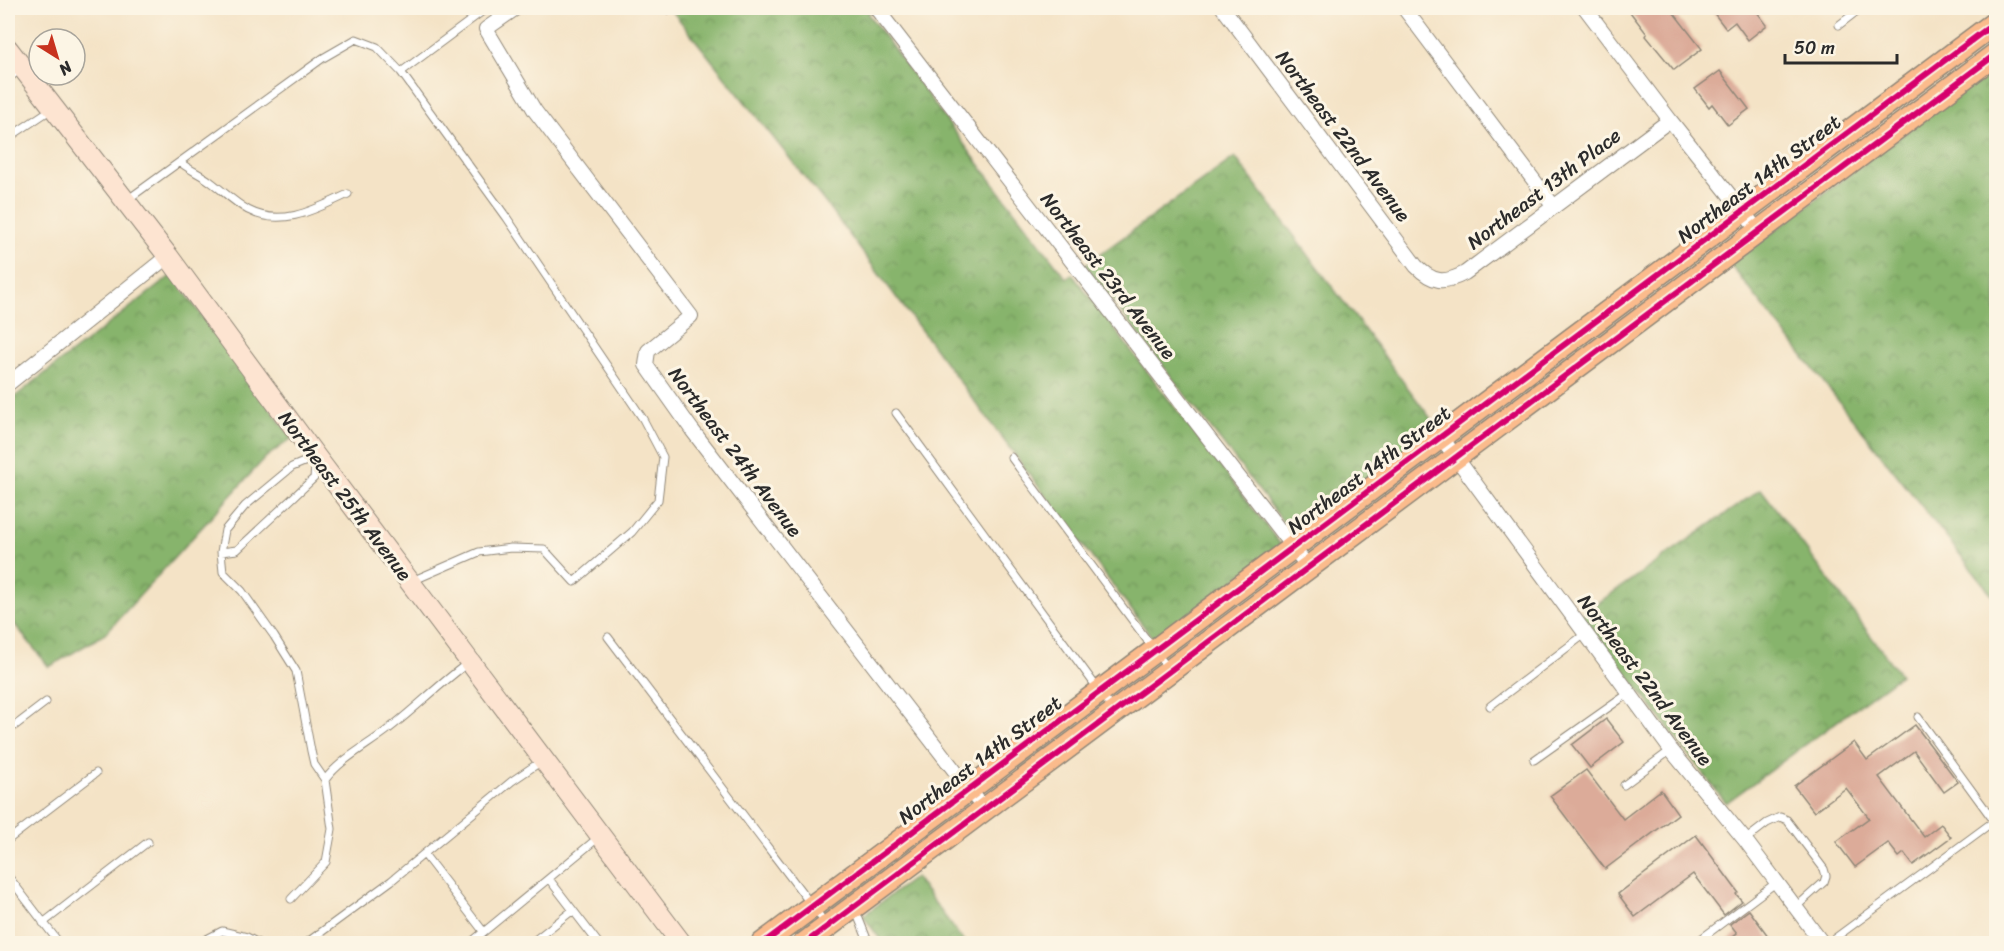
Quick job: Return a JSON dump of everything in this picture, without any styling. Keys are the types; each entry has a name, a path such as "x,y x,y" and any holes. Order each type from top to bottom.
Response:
{"main road":[{"name":"Northeast 14th Street","path":"762,944 1996,22"},
{"name":"Northeast 25th Avenue","path":"8,49 15,73 53,108 168,256 682,944"},
{"path":"804,944 1996,54"}],"street":[{"name":"Northeast 24th Avenue","path":"516,8 486,29 535,111 691,316 648,351 646,365 692,430 985,810"},
{"name":"Northeast 23rd Avenue","path":"876,8 1309,568"},
{"name":"Northeast 22nd Avenue","path":"1223,8 1416,266 1426,275 1438,280"},
{"path":"1404,8 1554,207"},
{"path":"1585,8 1759,232"},
{"name":"Northeast 13th Place","path":"1438,280 1451,280 1464,273 1670,120"},
{"path":"8,384 168,256"},
{"name":"Northeast 22nd Avenue","path":"1441,437 1671,750 1745,840 1825,944"}],"lane":[{"path":"400,72 487,8"},
{"path":"1839,25 1862,8"},
{"path":"125,201 323,58 356,39 376,47 400,72 513,228 643,419 663,457 658,500 632,532 574,582 544,549 511,548 478,552 410,582"},
{"path":"8,138 53,108"},
{"path":"180,162 246,209 264,217 309,213 348,194"},
{"path":"896,413 1116,712"},
{"path":"291,899 326,862 332,829 325,780 314,764 310,751 296,671 242,591 223,572 221,552 225,530 245,506 292,468 316,457"},
{"path":"221,552 237,550 314,478 316,457"},
{"path":"1011,457 1170,672"},
{"path":"1490,706 1585,634"},
{"path":"608,637 828,926"},
{"path":"325,780 334,768 387,731 470,662"},
{"path":"1534,760 1629,693"},
{"path":"8,731 46,702"},
{"path":"1825,944 1994,821 1918,717"},
{"path":"1624,785 1671,750"},
{"path":"305,944 424,854 512,781 544,760"},
{"path":"8,840 96,773"},
{"path":"1745,840 1780,817 1787,820 1824,869 1826,876 1824,882 1796,907"},
{"path":"469,944 601,835"},
{"path":"43,923 148,842"},
{"path":"424,854 483,931"},
{"path":"8,876 60,944"},
{"path":"549,879 599,944"},
{"path":"1694,944 1777,882"},
{"path":"854,907 869,944"},
{"path":"530,944 573,910"},
{"path":"197,944 222,931 247,937 260,944"}],"green space":[{"path":"670,8 866,8 870,12 868,14 972,155 1066,278 1072,274 1281,545 1154,640 827,205"},
{"path":"1996,65 1996,600 1730,264"},
{"path":"1235,157 1438,428 1294,536 1085,265"},
{"path":"172,275 292,438 265,458 105,634 49,667 8,616 8,402"},
{"path":"1761,489 1900,675 1726,803 1581,615"},
{"path":"915,877 965,943 883,943 863,916"}],"building":[{"path":"1627,8 1670,8 1702,49 1674,70"},
{"path":"1710,8 1754,8 1767,25 1748,40 1735,22 1726,29"},
{"path":"1720,71 1749,109 1728,125 1712,104 1709,107 1695,89"},
{"path":"1606,719 1624,742 1590,768 1572,745"},
{"path":"1915,725 1958,782 1944,792 1914,751 1879,777 1924,837 1941,824 1951,837 1913,865 1904,853 1899,857 1888,843 1855,867 1836,842 1869,818 1846,788 1814,812 1794,786 1854,742 1867,760"},
{"path":"1586,770 1623,819 1661,790 1678,814 1605,869 1550,796"},
{"path":"1696,835 1738,892 1736,894 1742,901 1724,915 1693,874 1635,917 1618,894"},
{"path":"1749,910 1774,944 1723,944 1737,933 1730,924"}],"cycle path":[{"path":"762,944 1996,22"},
{"path":"804,944 1996,54"}]}
